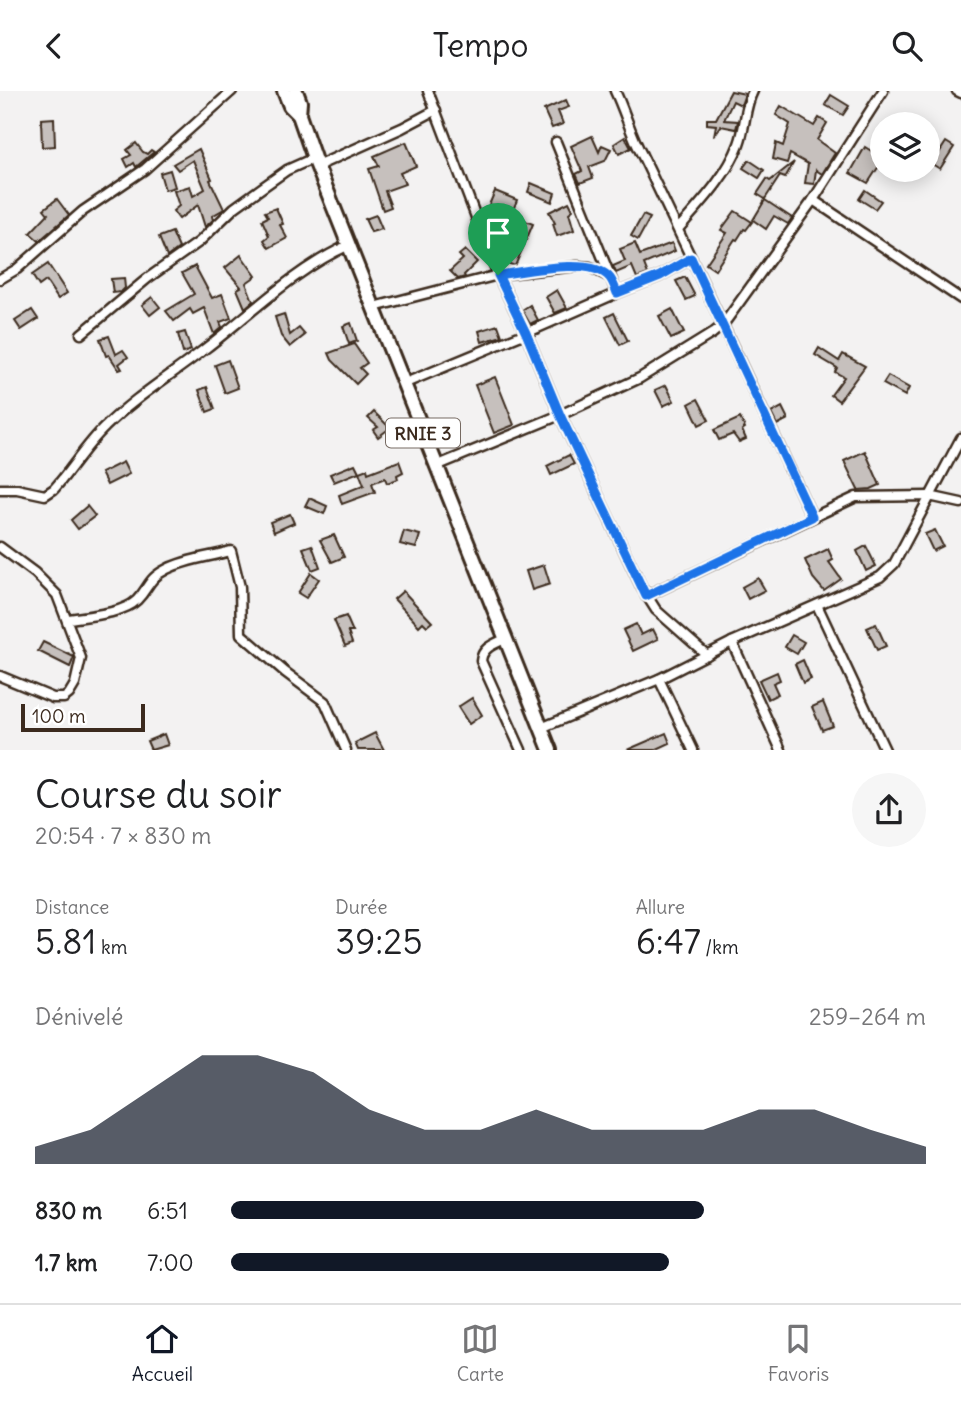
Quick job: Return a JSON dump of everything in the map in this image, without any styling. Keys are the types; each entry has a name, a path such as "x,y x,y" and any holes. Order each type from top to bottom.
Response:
{"highway":[{"name":"RNIE 3","path":"284,91 290,106 299,114"},
{"name":"RNIE 3","path":"296,91 300,103 299,114 316,162 550,750"}],"street":[{"path":"0,279 17,269 83,211 145,169 232,91"},
{"path":"428,91 498,275 526,333 560,415 646,596 656,610 707,655"},
{"path":"615,91 640,153 812,517"},
{"path":"678,229 709,194 740,144 747,103 753,91"},
{"path":"436,466 560,415 664,365 723,325 813,200 883,91"},
{"path":"81,334 148,278 199,242 253,194 287,170 316,162 402,128 436,110"},
{"path":"556,142 617,293"},
{"path":"813,200 961,299"},
{"path":"0,489 17,489 45,495 54,489 103,429 125,408 191,360 304,270 328,254 349,245"},
{"path":"403,384 660,276 691,258"},
{"path":"374,307 498,275 577,266 590,267 610,277"},
{"path":"541,728 659,679 732,642 880,577 888,571 961,439"},
{"path":"646,596 856,497 929,496 961,503"},
{"path":"0,547 36,573 57,595 81,658 80,668 69,694 64,698 54,698 0,676"},
{"path":"68,619 103,614 127,606 137,600 153,577 168,569 231,551 240,587 242,633 285,672 324,702 346,750"},
{"path":"817,605 885,750"},
{"path":"507,638 486,648 481,654 481,661 521,750"},
{"path":"732,642 781,750"},
{"path":"659,679 693,750"}],"building":[{"path":"731,91 745,94 741,105 733,101 724,120 738,121 736,129 721,126 714,136 716,125 707,124 707,119 716,119"},
{"path":"831,95 849,106 843,115 825,105"},
{"path":"566,100 569,107 558,111 563,124 552,128 544,110"},
{"path":"781,106 814,126 819,118 827,123 817,140 835,153 822,174 816,170 814,184 805,183 808,164 790,154 787,163 773,159 776,143 783,146 790,124 776,115"},
{"path":"54,118 55,146 42,147 41,119"},
{"path":"592,136 599,152 602,145 611,149 605,161 589,167 593,178 580,183 576,174 582,171 571,146"},
{"path":"625,137 631,148 619,154 614,144"},
{"path":"406,142 416,166 400,173 405,184 385,191 391,207 383,210 369,169 379,166 374,156"},
{"path":"946,142 954,147 940,169 940,151"},
{"path":"136,143 147,154 151,150 154,152 136,167 134,163 128,167 124,159 131,155 127,150"},
{"path":"865,147 870,150 868,183 850,173"},
{"path":"199,149 224,209 212,216 213,220 205,227 198,205 179,219 173,211 179,206 174,191 190,186 193,196 205,189 193,160 178,170 173,164"},
{"path":"749,160 764,170 759,178 743,168"},
{"path":"794,162 785,178 780,176 765,199 757,194 767,179 770,181"},
{"path":"170,170 175,187 165,190 160,173"},
{"path":"531,183 555,193 552,202 528,192"},
{"path":"865,190 881,201 875,209 859,199"},
{"path":"495,191 517,200 511,215 533,224 515,266 499,260 504,242 491,237 502,210 489,205"},
{"path":"57,199 69,215 39,241 30,233 48,214 44,209"},
{"path":"765,200 792,218 788,224 774,216 766,229 753,220"},
{"path":"569,202 573,210 569,213 574,230 557,236 553,224 555,223 549,212"},
{"path":"276,208 287,238 269,248 264,240 269,236 262,220 268,217 265,212"},
{"path":"735,211 752,222 737,240 735,239 715,270 706,264 727,233 721,230"},
{"path":"376,215 382,229 371,232 365,219"},
{"path":"643,215 650,218 638,240 631,236"},
{"path":"172,232 179,248 167,257 159,237"},
{"path":"635,243 640,255 672,243 675,251 644,264 648,274 637,278 632,266 616,273 613,266 625,261 620,249"},
{"path":"465,250 477,262 465,277 458,279 450,271 463,259 459,255"},
{"path":"241,255 256,276 246,283 253,301 245,308 237,289 241,287 225,268"},
{"path":"48,264 67,293 58,299 46,281 39,286 32,275"},
{"path":"195,266 212,298 222,294 231,318 220,322 222,327 214,334 204,308 193,314 190,309 174,321 166,311 194,294 182,273"},
{"path":"685,277 695,296 686,300 676,281"},
{"path":"124,278 125,288 121,292 113,293 111,279"},
{"path":"557,290 567,308 555,313 546,297"},
{"path":"152,297 160,307 150,315 142,305"},
{"path":"530,305 538,320 530,324 522,310"},
{"path":"672,309 684,333 671,339 659,316"},
{"path":"32,310 38,319 21,330 15,321"},
{"path":"614,313 628,341 620,345 606,317"},
{"path":"284,314 290,335 299,328 305,335 290,347 281,336 275,317"},
{"path":"351,323 357,341 349,344 343,326"},
{"path":"498,325 502,336 482,342 479,331"},
{"path":"185,332 191,350 183,353 178,334"},
{"path":"109,336 116,354 123,350 128,357 119,364 122,369 119,370 109,355 106,356 100,339"},
{"path":"354,344 367,363 360,368 366,374 356,384 332,360 329,353"},
{"path":"819,348 839,361 843,354 865,366 839,401 831,395 844,377 835,372 837,368 815,355"},
{"path":"228,360 238,388 225,393 215,365"},
{"path":"888,376 909,388 905,396 883,384"},
{"path":"495,377 514,425 494,433 475,385"},
{"path":"666,385 674,401 663,406 655,390"},
{"path":"207,387 215,409 207,412 199,390"},
{"path":"698,399 709,420 699,425 689,404"},
{"path":"782,407 788,419 777,425 771,413"},
{"path":"374,412 390,428 378,437 373,430 378,427 368,418"},
{"path":"740,418 746,439 739,442 733,434 719,440 714,430"},
{"path":"865,451 880,485 858,490 844,461"},
{"path":"569,455 574,464 551,475 547,466"},
{"path":"399,461 403,472 397,475 398,479 387,483 385,478 372,483 375,492 342,504 339,495 364,485 359,472 367,469 368,473"},
{"path":"123,462 129,474 107,485 101,473"},
{"path":"355,464 359,472 334,482 330,474"},
{"path":"309,498 327,506 324,514 305,506"},
{"path":"87,506 95,516 78,529 71,520"},
{"path":"290,514 294,523 274,532 270,522"},
{"path":"935,530 943,546 933,551 925,534"},
{"path":"404,531 420,535 416,548 400,544"},
{"path":"334,535 344,557 332,562 320,540"},
{"path":"312,545 320,567 312,570 303,548"},
{"path":"866,546 876,566 866,571 857,551"},
{"path":"828,549 833,560 829,562 841,579 824,591 813,578 805,560"},
{"path":"544,565 550,584 532,590 526,571"},
{"path":"311,573 319,579 306,598 298,593"},
{"path":"758,578 765,590 748,599 742,587"},
{"path":"403,591 432,622 427,626 423,622 419,626 394,599"},
{"path":"346,616 353,632 348,632 352,643 345,646 334,620"},
{"path":"636,624 641,635 653,629 658,639 633,651 623,630"},
{"path":"876,624 886,646 877,650 867,628"},
{"path":"792,635 804,642 797,654 785,647"},
{"path":"43,642 74,657 70,667 38,651"},
{"path":"803,660 811,679 803,683 795,664"},
{"path":"777,672 780,680 773,683 778,694 768,699 759,680"},
{"path":"472,698 482,715 469,724 458,707"},
{"path":"823,702 833,726 822,730 812,707"},
{"path":"375,733 384,750 358,750 355,743"},
{"path":"666,733 670,743 655,750 627,750"},
{"path":"164,734 168,745 151,750 147,741"}],"route":[{"path":"691,258 696,274 723,325 812,517 646,596 560,415 526,333 498,275 577,266 590,267 610,277 617,293 660,276 691,258"}]}
